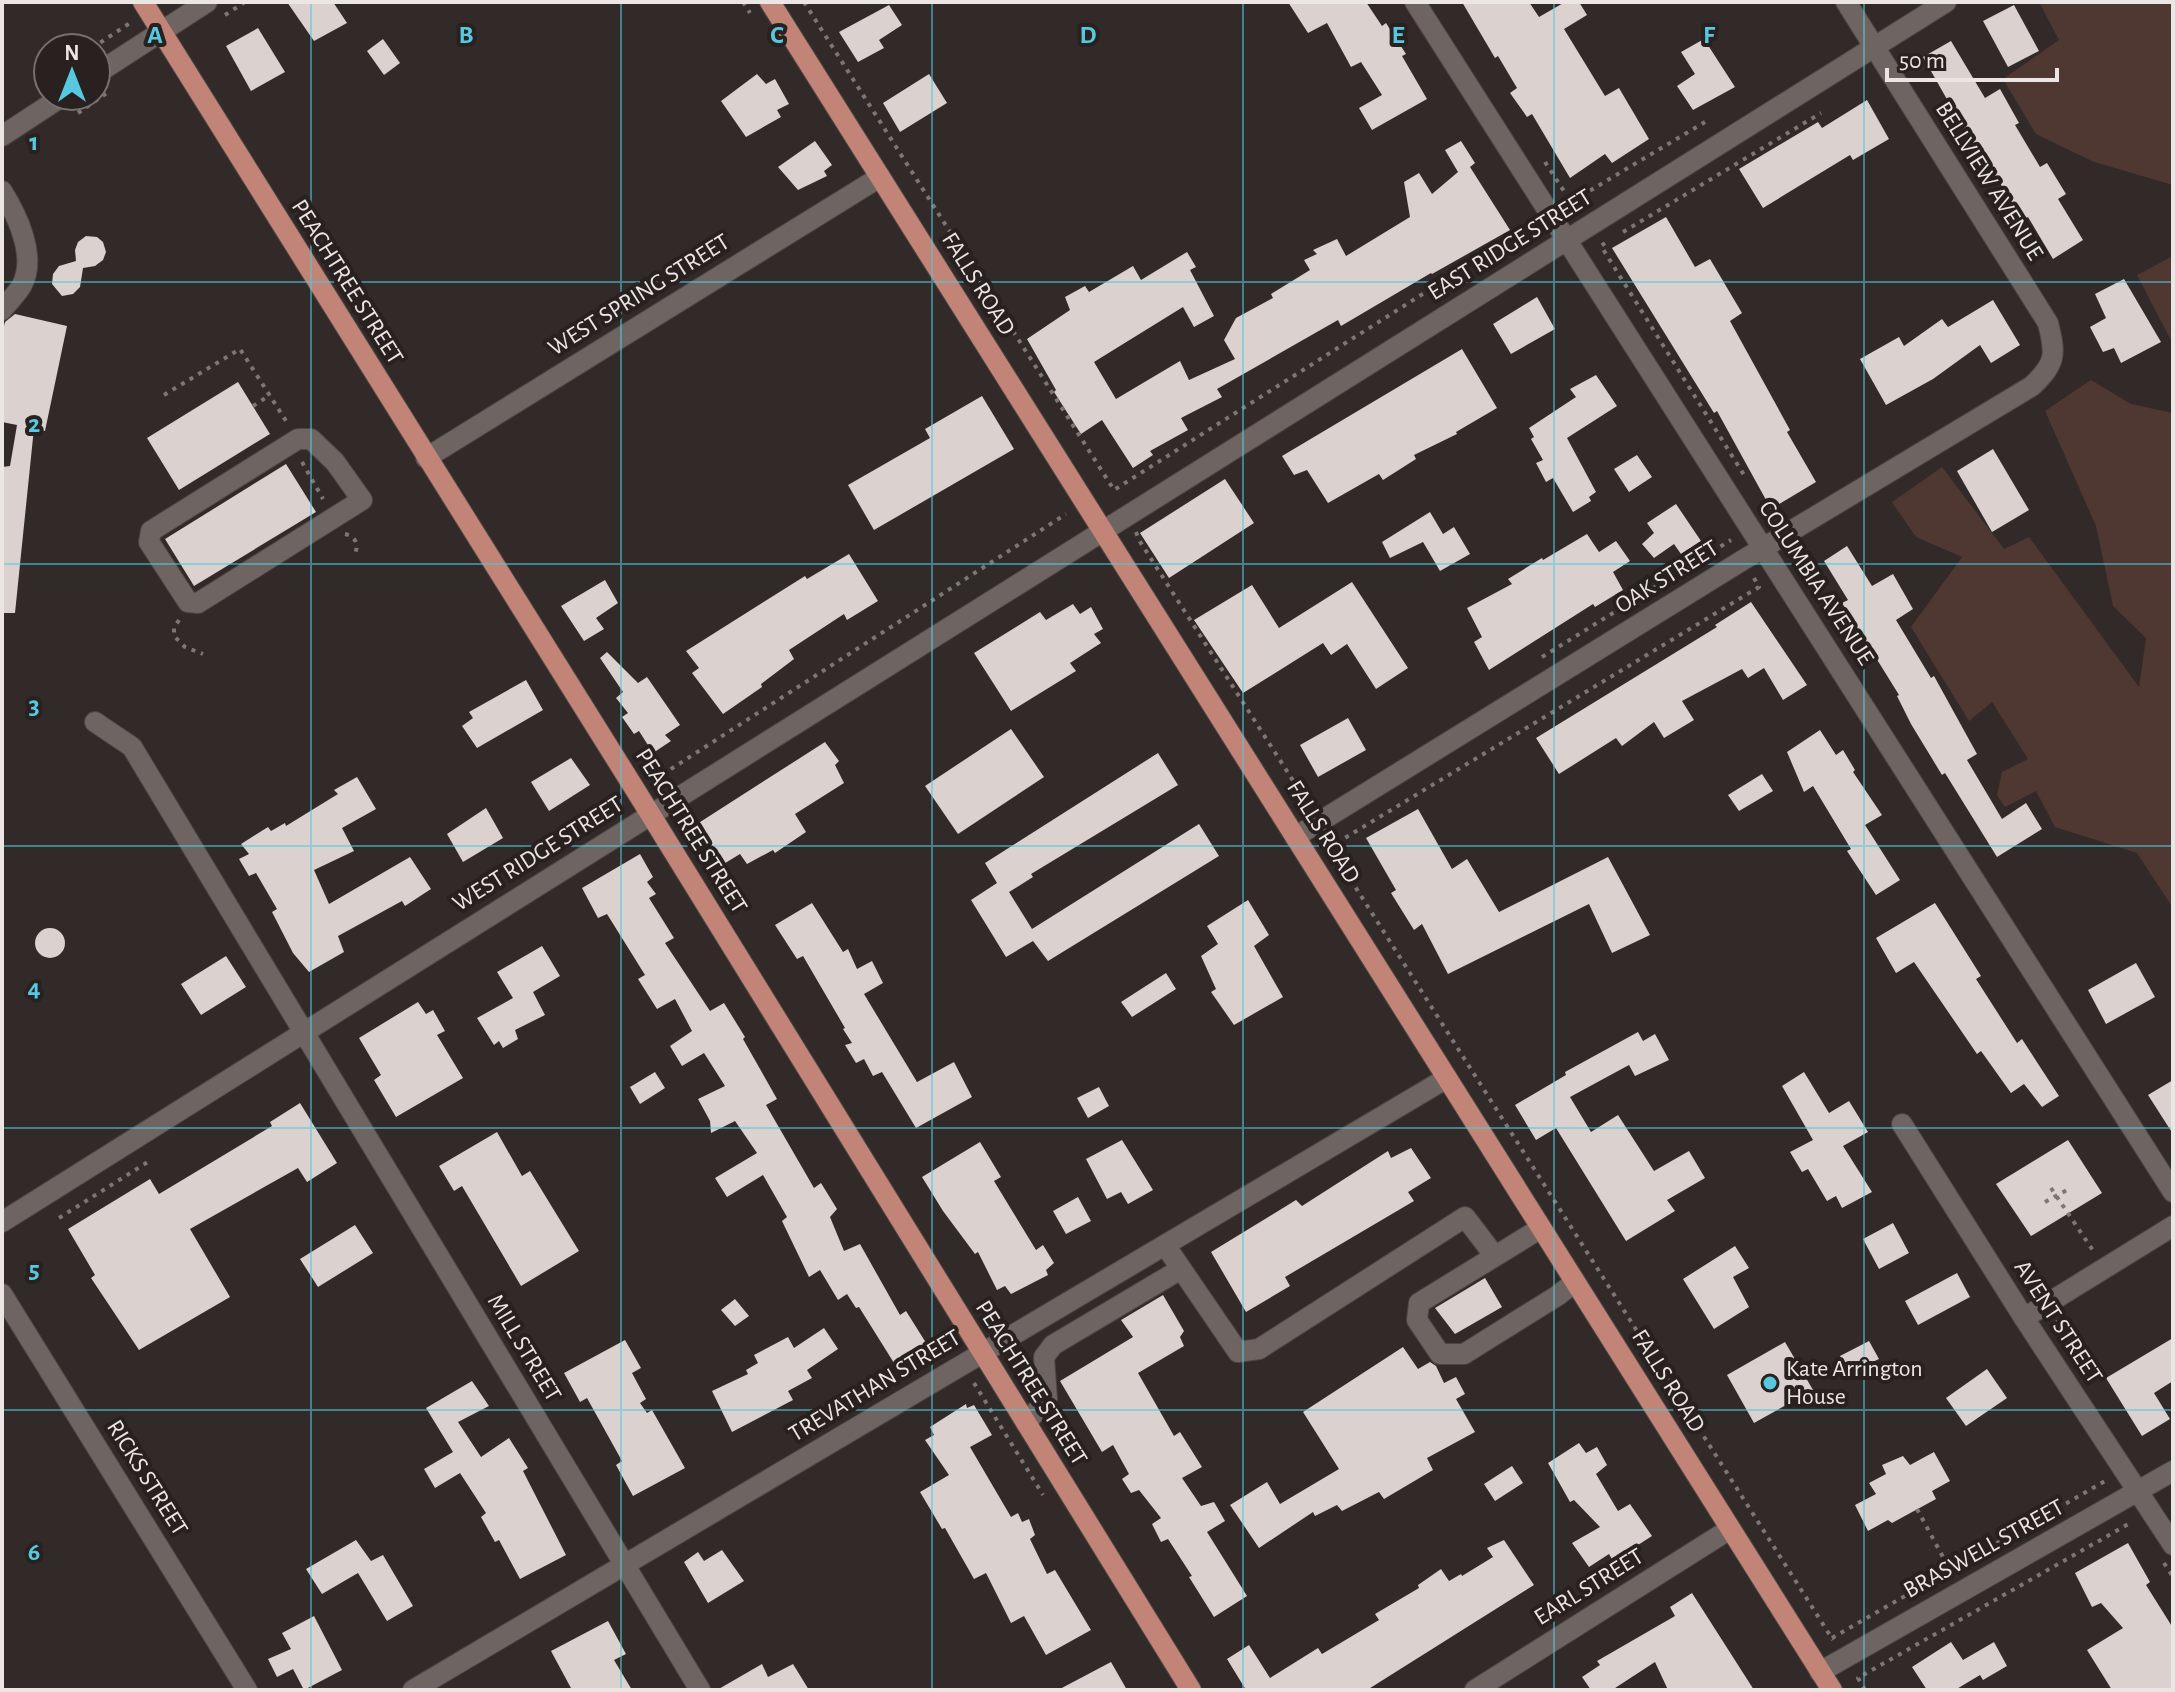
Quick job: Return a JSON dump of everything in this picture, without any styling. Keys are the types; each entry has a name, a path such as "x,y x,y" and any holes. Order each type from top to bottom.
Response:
{"main road":[{"name":"PEACHTREE STREET","path":"143,2 636,791 1191,1690"},
{"name":"FALLS ROAD","path":"770,2 1832,1690"}],"street":[{"path":"112,64 207,2"},
{"name":"COLUMBIA AVENUE","path":"1415,2 2173,1192"},
{"name":"BELLVIEW AVENUE","path":"1846,2 2048,323 2055,351"},
{"name":"EAST RIDGE STREET","path":"1103,531 1946,2"},
{"path":"3,134 38,112"},
{"name":"WEST SPRING STREET","path":"426,458 880,177"},
{"path":"2,191 17,214 27,250 23,283 2,310"},
{"name":"OAK STREET","path":"1295,837 1743,560 2032,386 2048,371 2055,351"},
{"path":"298,439 311,439 322,448 362,500 334,517 198,603 188,602 149,542 151,531 160,524 298,439"},
{"name":"WEST RIDGE STREET","path":"2,1222 1103,531"},
{"name":"MILL STREET","path":"95,722 132,747 700,1690"},
{"name":"TREVATHAN STREET","path":"413,1690 1447,1078"},
{"name":"AVENT STREET","path":"1902,1124 2138,1493 2166,1550"},
{"path":"1165,1245 1238,1352 1259,1349 1465,1217 1494,1255"},
{"path":"2024,1318 2173,1226"},
{"path":"1541,1228 1419,1303 1417,1320 1440,1354 1464,1354 1575,1282"},
{"path":"1026,1423 1047,1399 1044,1357 1053,1345 1181,1269"},
{"path":"1099,1284 1114,1309"},
{"name":"RICKS STREET","path":"2,1294 247,1690"},
{"name":"BRASWELL STREET","path":"1820,1672 2173,1471"},
{"name":"EARL STREET","path":"1475,1690 1730,1529"}],"path":[{"path":"804,2 1114,490 1535,223"},
{"path":"112,35 133,21"},
{"path":"1579,259 1821,113"},
{"path":"1545,162 1571,202 1705,122"},
{"path":"1601,246 1744,475"},
{"path":"164,395 240,349 290,428"},
{"path":"253,406 270,395"},
{"path":"295,451 345,534 357,541 354,557"},
{"path":"570,832 1066,514"},
{"path":"1535,661 1750,528"},
{"path":"1136,531 1307,805 1321,796"},
{"path":"1730,538 1759,587 1330,847 1865,1690"},
{"path":"179,620 174,636 185,647 203,654"},
{"path":"59,1218 151,1160"},
{"path":"2045,1202 2067,1190"},
{"path":"1832,1638 2106,1480"},
{"path":"1917,1509 1950,1570"},
{"path":"1858,1678 2137,1520"},
{"path":"2166,1550 2173,1577"}],"shaded area":[{"path":"2039,2 2173,2 2173,185 2094,162 2036,134 2003,79 2059,40"},
{"path":"2173,256 2173,344 2137,275"},
{"path":"2091,380 2131,404 2173,413 2173,908 2137,853 2055,827 2036,791 2005,807 1997,795 2002,772 2028,759 1992,702 1969,721 1911,627 1962,557 1916,537 1892,502 1942,467 2004,549 2029,537 2139,687 2146,638 2113,606 2096,526 2045,411"}],"building":[{"path":"287,2 333,2 347,23 314,41"},
{"path":"1288,2 1366,2 1382,26 1386,23 1406,54 1402,56 1427,99 1372,130 1359,108 1382,95 1361,62 1351,67 1327,23 1308,33"},
{"path":"1462,2 1529,2 1539,17 1565,2 1579,2 1587,15 1564,29 1605,96 1619,88 1649,139 1612,163 1605,154 1570,178 1532,114 1527,117 1510,93 1517,88"},
{"path":"889,5 902,25 879,40 884,48 858,62 839,32"},
{"path":"2014,5 2039,51 2008,67 1983,21"},
{"path":"258,28 285,72 251,91 226,46"},
{"path":"383,39 400,63 384,75 367,51"},
{"path":"1704,39 1735,87 1693,110 1677,86 1695,74 1681,52"},
{"path":"1951,41 1985,98 2000,89 2019,123 2015,125 2040,167 2047,163 2066,194 2058,199 2083,240 2053,259 2028,217 2023,220 1977,146 1974,147 1923,57"},
{"path":"757,74 766,84 775,79 789,104 777,110 781,117 746,137 721,101"},
{"path":"929,74 947,103 900,132 883,103"},
{"path":"1867,100 1889,139 1853,160 1850,155 1763,208 1739,169 1818,122 1822,128"},
{"path":"815,141 832,165 824,171 827,176 798,190 778,167"},
{"path":"1461,141 1475,163 1470,167 1510,230 1341,326 1338,320 1217,389 1222,397 1181,418 1188,430 1150,451 1153,455 1133,468 1102,420 1081,434 1054,392 1056,390 1027,339 1070,310 1065,297 1085,286 1089,292 1133,266 1141,280 1187,252 1196,267 1190,270 1214,316 1194,327 1183,307 1094,362 1116,399 1180,361 1189,380 1235,359 1224,340 1236,318 1273,298 1271,294 1310,270 1304,260 1317,254 1313,250 1337,239 1346,256 1410,217 1404,182 1419,173 1432,194 1458,172 1445,150"},
{"path":"1666,217 1695,267 1710,259 1742,313 1730,321 1816,482 1771,509 1717,411 1714,413 1612,248"},
{"path":"86,236 97,237 103,242 106,252 103,260 95,266 83,268 80,287 73,294 62,296 52,284 53,274 59,266 76,261 78,242"},
{"path":"2124,279 2161,342 2121,363 2114,348 2103,352 2090,327 2106,318 2095,294"},
{"path":"1537,297 1555,329 1511,354 1493,324"},
{"path":"1993,300 2020,345 1991,363 1980,345 1933,379 1886,405 1860,359 1899,337 1904,346 1942,319 1948,327"},
{"path":"15,314 67,326 45,431 34,428 15,613 2,613 2,467 10,466 17,425 2,422 2,334 5,322"},
{"path":"1462,349 1497,408 1457,434 1414,455 1416,459 1383,480 1379,474 1328,503 1307,470 1294,475 1282,456"},
{"path":"1596,375 1617,406 1567,438 1596,492 1589,497 1591,501 1573,512 1553,478 1546,482 1536,463 1543,460 1531,439 1534,437 1529,428 1576,397 1570,389"},
{"path":"238,382 270,434 179,490 147,438"},
{"path":"982,396 1014,449 874,530 848,485 930,438 925,429"},
{"path":"1993,449 2029,510 1992,532 1957,471"},
{"path":"1637,455 1652,477 1629,492 1614,469"},
{"path":"286,464 316,512 194,586 165,539"},
{"path":"1225,479 1254,523 1169,578 1140,533"},
{"path":"1676,504 1701,541 1681,554 1674,544 1654,558 1642,544 1654,533 1647,523"},
{"path":"1430,512 1443,534 1454,527 1470,554 1440,571 1423,542 1390,558 1382,542"},
{"path":"1587,534 1599,552 1616,541 1630,561 1613,572 1623,590 1595,607 1593,604 1489,670 1474,642 1482,637 1467,608 1512,584 1508,579 1542,558"},
{"path":"1847,546 1872,586 1893,574 1913,609 1896,620 1931,678 1934,676 1977,754 1967,760 2002,819 2026,803 2042,829 1997,857 1945,773 1942,775 1911,724 1899,695 1842,603 1848,600 1824,561"},
{"path":"849,554 878,601 847,620 844,614 789,650 794,659 761,684 762,687 723,714 692,673 699,668 686,651 805,576 807,579"},
{"path":"605,580 618,603 596,618 604,629 584,641 561,606"},
{"path":"1352,582 1408,668 1376,689 1347,644 1331,655 1323,643 1243,693 1194,620 1252,585 1279,628"},
{"path":"1751,602 1807,685 1783,700 1764,668 1748,678 1742,669 1682,701 1694,720 1664,738 1654,722 1622,746 1616,738 1559,774 1536,738 1717,627 1715,625"},
{"path":"1073,604 1080,614 1091,607 1103,629 1094,634 1101,643 1070,663 1076,671 1011,711 974,653 1040,612 1046,620"},
{"path":"607,652 638,683 647,677 680,725 665,735 671,741 653,753 639,731 634,734 622,717 628,713 616,698 623,692 600,658"},
{"path":"526,680 543,710 477,748 462,726 473,718 469,712"},
{"path":"1348,718 1366,750 1318,777 1300,745"},
{"path":"1011,729 1044,777 958,834 925,786"},
{"path":"1820,730 1836,755 1843,750 1855,770 1853,772 1882,815 1865,825 1900,880 1876,895 1847,851 1851,849 1813,786 1804,792 1787,752"},
{"path":"825,742 839,761 835,765 844,783 795,814 806,832 775,853 773,850 747,864 740,854 722,865 697,824"},
{"path":"1158,753 1178,785 1031,874 1033,877 1009,892 1032,929 1199,824 1219,856 1048,961 1033,941 1006,957 971,900 997,883 985,863"},
{"path":"571,758 590,785 549,811 531,782"},
{"path":"1762,774 1773,791 1739,811 1728,795"},
{"path":"357,777 376,809 342,828 354,851 314,870 329,904 410,857 431,889 405,906 402,901 338,936 344,952 309,972 293,953 272,912 277,909 256,873 249,876 239,859 249,854 241,844 268,827 271,831 285,823 286,826 338,794 334,790"},
{"path":"486,808 503,838 463,862 447,834"},
{"path":"1418,809 1452,869 1467,859 1499,912 1608,857 1650,935 1612,953 1589,904 1448,974 1422,924 1414,930 1391,893 1396,890 1366,838"},
{"path":"640,854 653,877 647,882 656,894 649,898 674,938 665,943 710,1011 724,1003 745,1037 743,1039 777,1099 766,1105 814,1188 821,1183 837,1209 830,1217 844,1251 860,1244 900,1315 906,1311 928,1346 894,1363 859,1307 856,1308 847,1294 838,1300 820,1270 809,1277 782,1221 787,1217 763,1175 727,1197 715,1178 757,1153 735,1121 711,1133 710,1121 698,1099 725,1086 704,1053 682,1066 670,1046 692,1031 675,999 657,1009 638,979 645,975 607,914 598,918 582,888"},
{"path":"1248,900 1269,935 1254,946 1283,997 1234,1025 1211,992 1216,989 1201,956 1218,944 1207,926"},
{"path":"812,903 843,952 848,949 857,969 872,961 883,983 864,994 917,1082 954,1062 972,1097 916,1128 882,1072 873,1076 864,1059 856,1063 845,1045 852,1043 845,1028 803,956 797,959 775,925"},
{"path":"1935,903 1981,976 1976,979 2017,1043 2022,1039 2059,1096 2042,1107 2024,1084 2011,1093 1981,1051 1977,1054 1914,962 1896,973 1876,938"},
{"path":"50,928 61,932 65,943 61,954 50,958 39,954 35,943 39,932"},
{"path":"542,946 560,976 533,992 545,1015 515,1030 518,1039 503,1048 499,1041 494,1045 477,1018 513,998 497,972"},
{"path":"226,956 246,987 201,1015 181,984"},
{"path":"2136,963 2155,997 2106,1024 2088,990"},
{"path":"1166,973 1176,989 1132,1017 1121,1002"},
{"path":"418,1002 426,1014 433,1010 445,1031 437,1035 463,1078 396,1117 374,1080 381,1075 359,1038"},
{"path":"1638,1032 1643,1041 1655,1034 1669,1060 1635,1076 1629,1065 1570,1097 1591,1132 1618,1115 1654,1171 1689,1151 1705,1178 1667,1200 1675,1211 1626,1241 1556,1128 1536,1140 1515,1105 1566,1075 1565,1072"},
{"path":"655,1072 665,1088 640,1104 630,1087"},
{"path":"1804,1072 1829,1113 1849,1101 1868,1132 1843,1146 1872,1192 1842,1208 1836,1196 1827,1201 1808,1169 1802,1172 1790,1152 1813,1140 1782,1086"},
{"path":"2173,1080 2173,1134 2148,1095"},
{"path":"1099,1087 1109,1106 1088,1118 1077,1098"},
{"path":"300,1103 337,1163 307,1182 298,1168 190,1229 230,1297 139,1350 91,1278 95,1275 68,1229 150,1179 159,1194 272,1126 270,1122"},
{"path":"497,1132 522,1176 530,1171 579,1251 521,1286 462,1186 454,1191 439,1166"},
{"path":"1122,1140 1153,1190 1128,1204 1121,1192 1107,1199 1086,1159"},
{"path":"2068,1140 2102,1193 2031,1236 1996,1184"},
{"path":"980,1142 1001,1177 994,1181 1036,1250 1043,1245 1054,1263 1046,1270 1048,1275 1011,1294 1005,1286 997,1290 978,1252 975,1254 922,1177"},
{"path":"1411,1148 1431,1178 1408,1192 1414,1201 1285,1277 1290,1286 1246,1312 1211,1252 1296,1200 1302,1206 1388,1151 1391,1158"},
{"path":"1078,1197 1091,1221 1066,1234 1053,1211"},
{"path":"1893,1223 1909,1253 1879,1269 1863,1239"},
{"path":"355,1225 373,1253 318,1287 300,1259"},
{"path":"1735,1246 1749,1268 1733,1277 1749,1307 1714,1329 1683,1279"},
{"path":"1957,1273 1970,1297 1918,1325 1905,1301"},
{"path":"1485,1278 1502,1307 1455,1334 1435,1308"},
{"path":"1163,1295 1184,1331 1180,1337 1184,1346 1138,1373 1174,1436 1180,1432 1202,1467 1182,1478 1201,1506 1214,1502 1225,1521 1207,1532 1247,1596 1214,1617 1168,1539 1161,1542 1152,1524 1161,1518 1139,1490 1131,1493 1122,1479 1129,1474 1113,1445 1102,1452 1060,1381 1133,1337 1121,1320"},
{"path":"735,1299 749,1316 735,1326 721,1310"},
{"path":"824,1328 838,1349 807,1370 812,1378 788,1391 793,1400 732,1432 712,1391 748,1374 746,1370 758,1363 754,1355 788,1337 794,1348"},
{"path":"2173,1338 2173,1381 2154,1393 2170,1419 2142,1436 2106,1378"},
{"path":"625,1340 641,1368 632,1373 646,1399 640,1403 647,1413 652,1410 685,1468 633,1496 616,1465 622,1461 587,1398 580,1402 564,1373"},
{"path":"1869,1341 1879,1359 1849,1373 1840,1356"},
{"name":"Kate Arrington House","path":"1785,1342 1813,1390 1754,1423 1727,1375"},
{"path":"1403,1347 1418,1369 1430,1362 1436,1366 1444,1383 1456,1377 1465,1394 1456,1399 1475,1432 1427,1458 1433,1470 1384,1499 1379,1492 1342,1511 1337,1505 1315,1516 1313,1512 1259,1548 1230,1505 1267,1482 1280,1504 1339,1469 1303,1412"},
{"path":"1987,1369 2007,1398 1966,1426 1946,1398"},
{"path":"472,1381 489,1406 458,1422 481,1457 509,1438 528,1468 523,1471 566,1555 520,1579 499,1540 495,1542 481,1517 486,1513 460,1473 435,1488 424,1469 453,1452 426,1408"},
{"path":"966,1404 967,1408 974,1405 992,1435 970,1447 1011,1517 1018,1513 1022,1522 1029,1519 1035,1535 1030,1539 1047,1574 1055,1570 1091,1630 1046,1655 1024,1616 1011,1623 986,1573 974,1579 920,1492 949,1475 925,1440 934,1435 930,1427"},
{"path":"1579,1443 1586,1453 1597,1447 1607,1465 1596,1474 1618,1511 1630,1504 1652,1536 1613,1561 1609,1554 1589,1567 1572,1543 1600,1527 1574,1500 1570,1502 1548,1463"},
{"path":"1934,1452 1950,1481 1932,1491 1936,1499 1892,1523 1888,1520 1868,1531 1855,1505 1876,1494 1869,1483 1886,1474 1882,1465 1903,1456 1910,1465"},
{"path":"1512,1466 1523,1483 1495,1501 1484,1484"},
{"path":"356,1540 371,1561 383,1555 413,1606 387,1621 358,1573 322,1594 306,1569"},
{"path":"1504,1540 1534,1585 1367,1690 1246,1690 1227,1659 1249,1645 1270,1678 1318,1648 1322,1654 1379,1620 1375,1614 1419,1588 1418,1585 1441,1569 1449,1581 1462,1576 1493,1557 1487,1548"},
{"path":"2128,1543 2150,1582 2146,1585 2173,1628 2173,1690 2112,1690 2087,1650 2123,1628 2101,1603 2092,1607 2075,1573"},
{"path":"722,1550 744,1581 708,1603 684,1562 698,1552 704,1561"},
{"path":"1692,1593 1754,1690 1668,1690 1655,1662 1612,1690 1591,1690 1582,1677 1600,1665 1597,1661 1675,1616 1670,1607"},
{"path":"314,1616 342,1670 304,1690 293,1669 277,1677 268,1659 291,1649 282,1633"},
{"path":"608,1621 626,1654 614,1660 632,1690 572,1690 551,1651"},
{"path":"1951,1642 1963,1660 1994,1642 2007,1666 1983,1680 1980,1675 1955,1690 1927,1690 1912,1667"},
{"path":"1111,1662 1127,1690 1058,1690"},
{"path":"762,1664 768,1677 793,1664 809,1690 717,1690"}],"place":[{"name":"Kate Arrington House","path":"1770,1383"}]}
